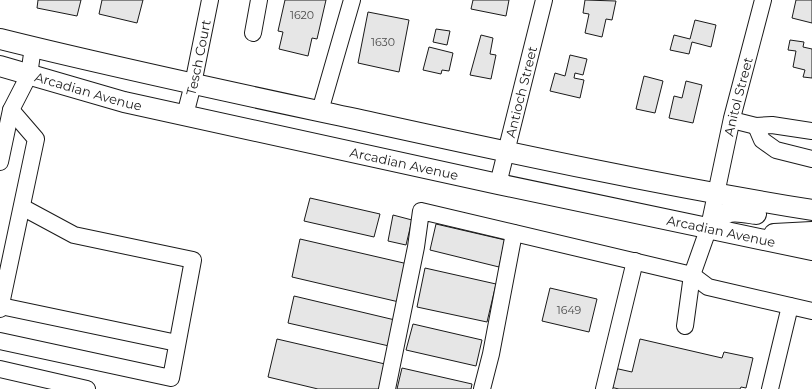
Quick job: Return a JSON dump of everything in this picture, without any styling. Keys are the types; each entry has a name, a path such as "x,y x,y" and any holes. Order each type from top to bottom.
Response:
{"main road":[{"path":"0,39 193,84 506,152 716,194 812,210"},
{"name":"Arcadian Avenue","path":"0,66 117,100 498,184 748,235 812,250"},
{"path":"709,227 720,215 732,210 787,219 812,217"},
{"path":"748,235 812,232"},
{"path":"748,235 795,259 812,263"}],"street":[{"name":"Tesch Court","path":"185,115 193,84 210,0"},
{"path":"253,33 259,0"},
{"path":"320,111 352,0"},
{"name":"Antioch Street","path":"498,184 544,0"},
{"name":"Anitol Street","path":"685,326 692,275 709,227 732,120 762,0"},
{"path":"0,162 11,110 28,75 32,47"},
{"path":"11,110 36,139 0,308 177,343"},
{"path":"732,120 756,126 772,125 812,131"},
{"path":"756,126 762,140 776,150 812,159"},
{"path":"0,341 171,378 193,260 74,235 22,207"},
{"path":"387,389 416,247 421,211 692,275 708,287 812,311"},
{"path":"482,389 491,354 514,233"},
{"path":"604,389 635,262"},
{"path":"770,389 790,306"},
{"path":"0,369 29,383 84,389"}],"building":[{"path":"38,0 81,0 77,16 37,8"},
{"path":"102,0 143,0 137,23 99,14"},
{"path":"285,0 326,0 317,39 312,38 308,56 279,49 283,32 278,31"},
{"path":"473,0 509,0 506,16 471,9"},
{"path":"585,0 616,1 612,20 606,19 602,37 585,33 589,14 583,13"},
{"path":"796,0 812,0 812,23 792,18"},
{"path":"368,12 409,20 399,72 358,63"},
{"path":"695,20 716,25 711,47 692,42 689,54 670,50 674,35 690,39"},
{"path":"436,29 450,31 447,45 433,42"},
{"path":"481,35 493,38 490,54 496,55 491,79 470,75"},
{"path":"790,40 804,42 803,47 812,49 812,78 803,77 805,70 793,67 796,51 788,50"},
{"path":"429,47 453,53 449,71 442,70 441,74 423,70"},
{"path":"570,55 587,59 583,75 575,73 574,78 584,80 580,98 550,91 555,73 565,76"},
{"path":"644,76 663,81 655,113 636,109"},
{"path":"686,81 702,85 693,123 669,118 674,96 682,98"},
{"path":"310,198 380,214 374,237 304,221"},
{"path":"393,215 412,220 406,245 388,241"},
{"path":"436,224 505,240 499,267 430,250"},
{"path":"300,239 408,264 399,302 292,277"},
{"path":"425,268 496,284 487,322 417,307"},
{"path":"550,288 597,299 589,332 542,321"},
{"path":"294,296 395,320 389,346 288,323"},
{"path":"413,324 482,340 476,366 406,350"},
{"path":"277,339 385,364 379,389 318,389 268,377"},
{"path":"640,339 722,358 724,352 753,358 746,388 619,389 610,387 614,368 632,372"},
{"path":"402,368 472,384 471,389 397,389"}]}
